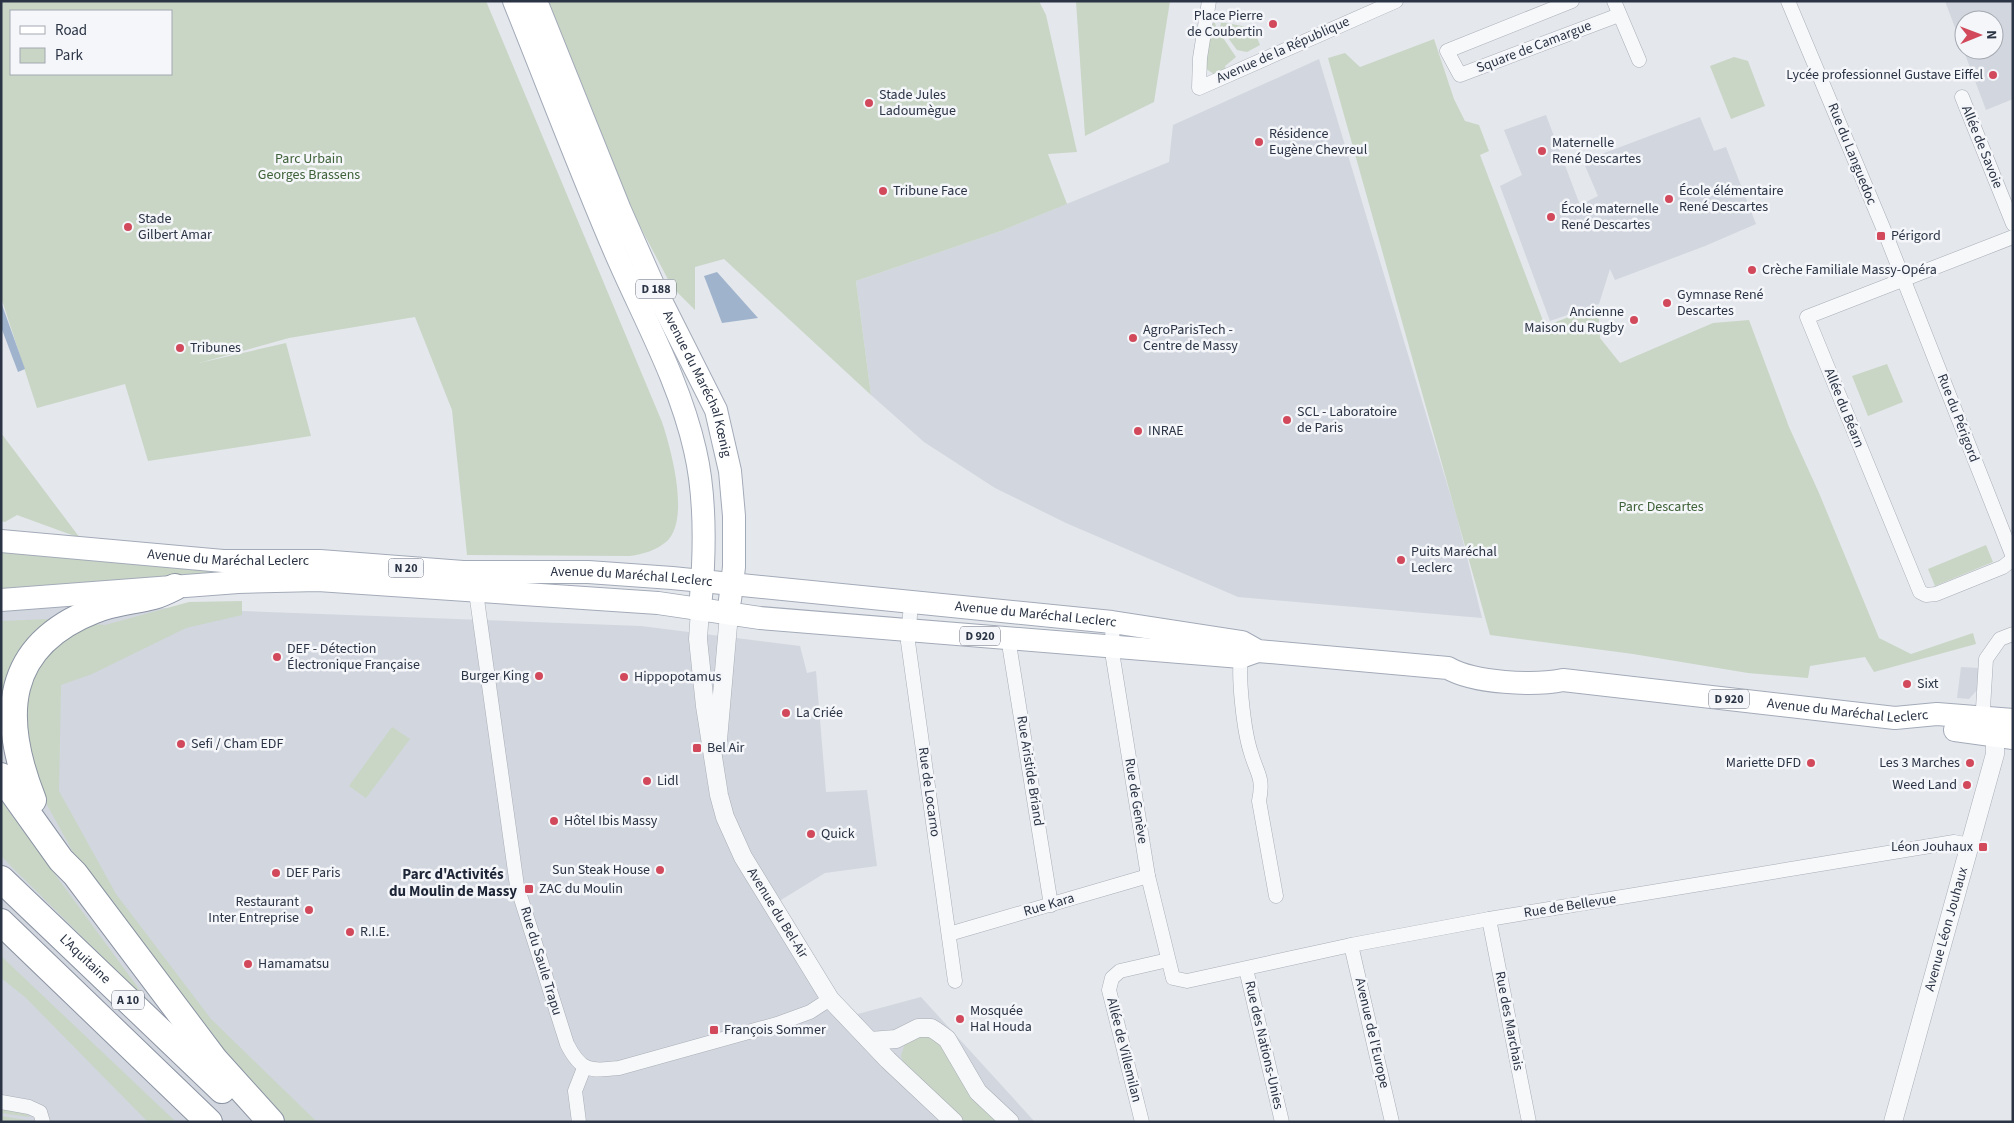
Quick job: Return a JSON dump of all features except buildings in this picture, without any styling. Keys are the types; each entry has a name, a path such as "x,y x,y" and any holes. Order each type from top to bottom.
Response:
{"highway":[{"path":"75,874 72,862 33,800 15,758 11,703 20,669 44,640 71,621 107,606 155,596 175,587"},
{"path":"1,776 61,860 75,874 215,1060 271,1122"},
{"name":"L'Aquitaine","path":"1,879 255,1122"},
{"name":"A 10","path":"1,922 209,1122"}],"main road":[{"name":"Avenue du Maréchal Kœnig","path":"514,1 613,247 674,388 695,449 700,482 704,554 700,610"},
{"name":"Avenue du Maréchal Kœnig","path":"536,1 620,210 656,289 716,410 730,471 734,516 729,614"},
{"name":"Avenue du Maréchal Leclerc","path":"1,540 223,561 320,562 463,572 588,572 732,584 1112,622 1242,642 1250,654"},
{"name":"Avenue du Maréchal Leclerc","path":"1,600 238,582 318,580 658,603 729,614 1112,648 1250,654 1448,668 1463,662 1504,665 1545,670 1563,680 1999,728"}],"street":[{"name":"Avenue de la République","path":"1209,1 1200,58 1199,88 1396,1"},
{"name":"Square de Camargue","path":"1572,1 1448,51 1460,75 1620,15"},
{"path":"1614,1 1639,60"},
{"name":"Rue du Languedoc","path":"1788,1 1884,230 1902,280"},
{"name":"Allée de Savoie","path":"1962,97 2013,224"},
{"path":"1902,280 2013,237"},
{"name":"Rue du Périgord","path":"1902,280 2013,558"},
{"name":"Allée du Béarn","path":"1902,280 1807,317 1920,592 1926,595 1936,594 2003,567 2013,558"},
{"name":"Rue du Saule Trapu","path":"476,592 517,886 567,1044 574,1059 584,1068"},
{"name":"Rue de Locarno","path":"911,602 908,631 955,981"},
{"name":"Avenue du Bel-Air","path":"700,610 698,640 716,768 726,817 743,857 830,999 888,1060 954,1122"},
{"name":"Avenue du Bel-Air","path":"716,768 729,614"},
{"name":"Rue de Genève","path":"1112,622 1112,648 1148,876 1173,978"},
{"path":"1999,728 1986,659 2000,639 2013,634"},
{"name":"Rue Aristide Briand","path":"1011,638 1010,650 1051,905"},
{"path":"1250,654 1240,681 1251,754 1257,765 1262,788 1259,801 1276,896"},
{"name":"Avenue Léon Jouhaux","path":"1893,1122 1995,754 1999,728"},
{"name":"Rue de Bellevue","path":"1173,978 1187,981 1352,945 1489,919 1954,842 1970,845"},
{"name":"Rue Kara","path":"949,934 1148,876"},
{"name":"Rue des Marchais","path":"1489,919 1529,1122"},
{"name":"Avenue de l'Europe","path":"1352,945 1392,1122"},
{"name":"Allée de Villemilan","path":"1142,1122 1109,990 1112,978 1120,971 1168,960"},
{"name":"Rue des Nations-Unies","path":"1246,969 1282,1122"},
{"path":"579,1122 575,1091 584,1068 598,1070 619,1068 769,1026 810,1012 830,999"},
{"path":"870,1041 901,1036 918,1028 931,1028 947,1039 978,1092 1010,1122"},
{"path":"888,1060 901,1036"},
{"path":"901,1036 897,1061 903,1074"},
{"path":"1,1102 29,1107 42,1117"}],"shaded area":[{"name":"Lycée professionnel Gustave Eiffel","path":"1945,1 2013,1 2013,99 1986,110 1967,60 2004,60 2004,10 1954,10 1954,25"},
{"name":"AgroParisTech - Centre de Massy","path":"1319,59 1457,517 1482,618 1238,597 1066,523 995,488 924,442 871,395 856,281 1001,231 1169,162 1173,125"},
{"path":"1546,115 1580,205 1598,196 1583,161 1700,117 1714,151 1726,147 1756,224 1705,246 1615,280 1610,269 1599,304 1550,321 1500,186 1522,175 1504,130"},
{"path":"1,602 641,626 800,646 807,673 816,671 826,792 867,790 877,866 825,873 776,905 820,984 854,1015 921,997 1035,1122 1,1122"},
{"path":"1961,667 1979,668 1978,689 1969,699 1957,698"}],"green space":[{"name":"Parc Urbain Georges Brassens","path":"1,1 486,1 662,422 677,484 677,518 673,532 666,542 653,550 630,556 467,555 452,410 415,317 289,338 199,363 286,343 311,436 148,461 125,384 37,408 1,297"},
{"name":"Stade Jules Ladoumègue","path":"547,1 1039,1 1046,15 1077,152 1048,154 1067,204 1001,231 856,281 871,395 724,259 695,267 695,310 672,287 633,213"},
{"path":"1076,1 1170,1 1154,102 1085,136"},
{"path":"1221,22 1253,28 1260,45 1247,52 1237,50 1220,27"},
{"path":"1211,23 1215,23 1236,57 1225,66 1226,71 1215,75 1205,68"},
{"name":"Parc Descartes","path":"1434,39 1454,99 1465,121 1479,125 1489,151 1480,155 1545,326 1598,306 1600,338 1620,363 1713,323 1749,320 1789,427 1819,493 1879,638 1911,654 1973,633 1976,644 1874,672 1865,657 1810,666 1808,678 1748,673 1633,654 1490,635 1328,58 1345,53 1360,67"},
{"path":"1734,57 1748,61 1765,106 1731,119 1710,66"},
{"path":"1887,364 1903,402 1868,416 1852,376"},
{"path":"1,433 80,538 17,515 5,522 1,521"},
{"path":"1986,545 1993,562 1935,586 1928,569"},
{"path":"1,548 238,571 1,592"},
{"path":"242,601 242,615 186,628 92,674 61,685 59,791 116,894 211,1019 317,1122 281,1122 232,1068 108,902 74,854 35,783 18,710 29,673 68,632 95,624 105,625 189,602"},
{"path":"49,619 19,649 4,685 1,716 1,621"},
{"path":"392,727 410,739 366,798 349,786"},
{"path":"1,800 18,824 150,1004 1,856"},
{"path":"1,956 176,1122 148,1122 25,997 1,978"},
{"path":"916,1035 934,1037 1002,1122 964,1122 904,1066 901,1056 905,1043"},
{"path":"1,1108 22,1111 30,1117 1,1113"},
{"path":"1,1116 32,1121 32,1122 1,1122"}],"water":[{"path":"717,272 758,318 722,323 704,276"},
{"path":"1,302 25,369 18,372 1,327"}],"place":[{"name":"Place Pierre de Coubertin","path":"1273,24"},
{"name":"Lycée professionnel Gustave Eiffel","path":"1993,75"},
{"name":"Stade Jules Ladoumègue","path":"869,103"},
{"name":"Résidence Eugène Chevreul","path":"1259,142"},
{"name":"Maternelle René Descartes","path":"1542,151"},
{"name":"Tribune Face","path":"883,191"},
{"name":"École élémentaire René Descartes","path":"1669,199"},
{"name":"École maternelle René Descartes","path":"1551,217"},
{"name":"Stade Gilbert Amar","path":"128,227"},
{"name":"Périgord","path":"1881,236"},
{"name":"Crèche Familiale Massy-Opéra","path":"1752,270"},
{"name":"Gymnase René Descartes","path":"1667,303"},
{"name":"Ancienne Maison du Rugby","path":"1634,320"},
{"name":"AgroParisTech - Centre de Massy","path":"1133,338"},
{"name":"Tribunes","path":"180,348"},
{"name":"SCL - Laboratoire de Paris","path":"1287,420"},
{"name":"INRAE","path":"1138,431"},
{"name":"Puits Maréchal Leclerc","path":"1401,560"},
{"name":"DEF - Détection Électronique Française","path":"277,657"},
{"name":"Burger King","path":"539,676"},
{"name":"Hippopotamus","path":"624,677"},
{"name":"Sixt","path":"1907,684"},
{"name":"La Criée","path":"786,713"},
{"name":"Sefi / Cham EDF","path":"181,744"},
{"name":"Bel Air","path":"697,748"},
{"name":"Mariette DFD","path":"1811,763"},
{"name":"Les 3 Marches","path":"1970,763"},
{"name":"Lidl","path":"647,781"},
{"name":"Weed Land","path":"1967,785"},
{"name":"Hôtel Ibis Massy","path":"554,821"},
{"name":"Quick","path":"811,834"},
{"name":"Léon Jouhaux","path":"1983,847"},
{"name":"Sun Steak House","path":"660,870"},
{"name":"DEF Paris","path":"276,873"},
{"name":"ZAC du Moulin","path":"529,889"},
{"name":"Restaurant Inter Entreprise","path":"309,910"},
{"name":"R.I.E.","path":"350,932"},
{"name":"Hamamatsu","path":"248,964"},
{"name":"Mosquée Hal Houda","path":"960,1019"},
{"name":"François Sommer","path":"714,1030"}],"district":[{"name":"Parc d'Activités du Moulin de Massy","path":"453,882"}]}
